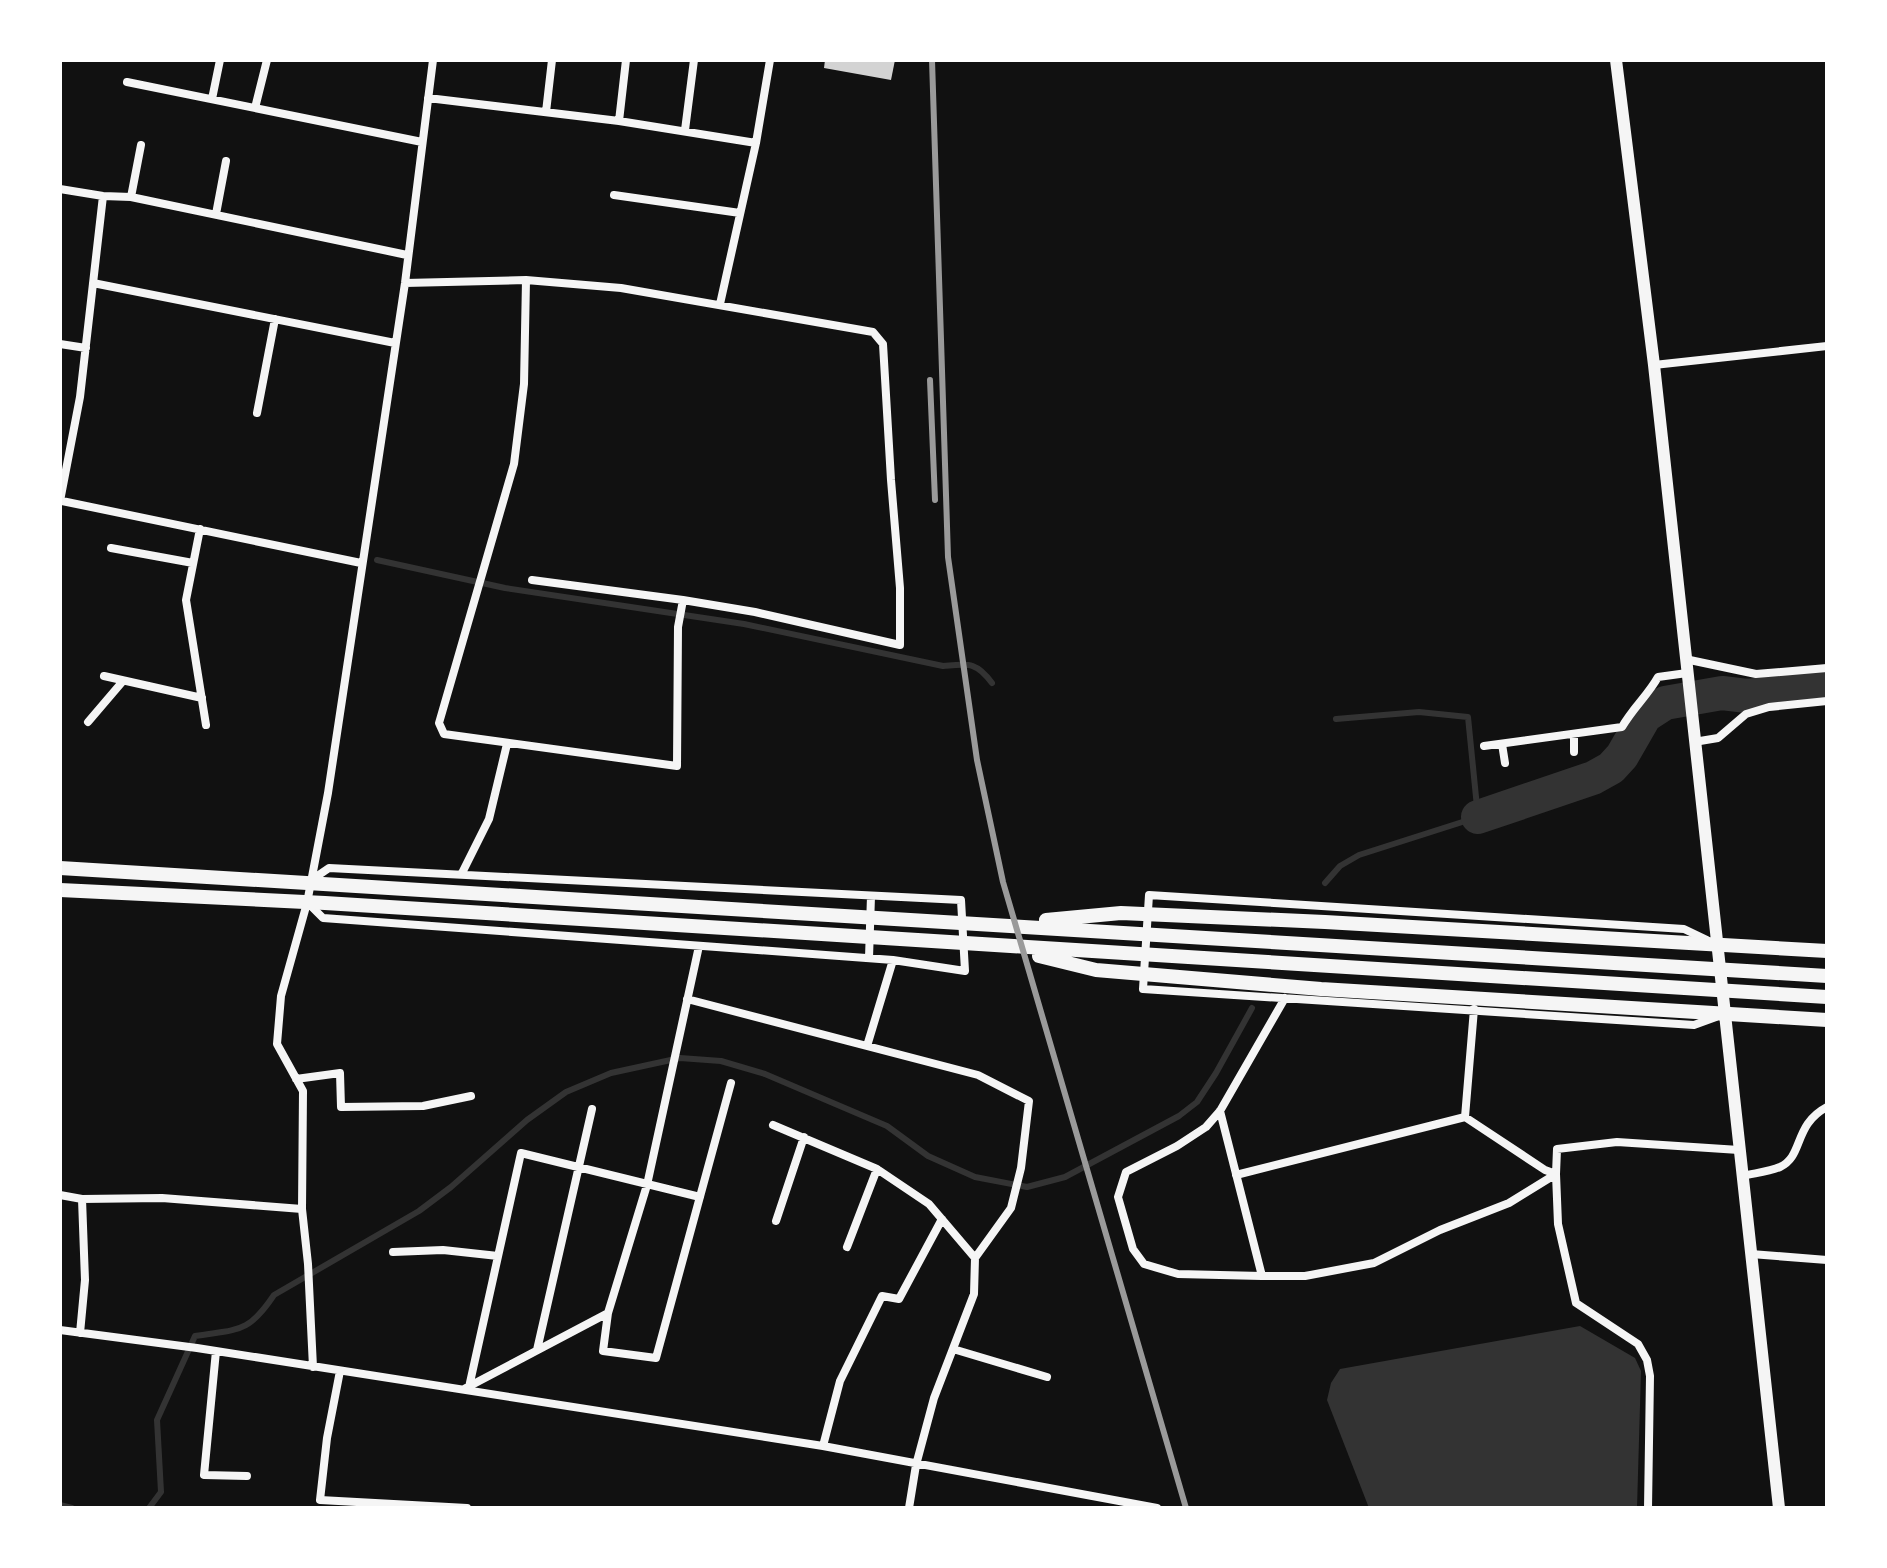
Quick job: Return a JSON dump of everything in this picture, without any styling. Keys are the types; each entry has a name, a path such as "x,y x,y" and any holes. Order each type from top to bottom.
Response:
{"main road":[{"path":"1616,60 1654,365 1779,1508"},
{"path":"60,868 1827,976"},
{"path":"60,890 1827,997"},
{"path":"998,925 1121,913 1827,951"},
{"path":"1001,947 1096,970 1321,989 1827,1020"}],"street":[{"path":"212,99 220,60"},
{"path":"255,108 267,60"},
{"path":"313,1367 302,1209 303,1091 277,1044 281,996 307,903 328,793 405,283 433,60"},
{"path":"546,112 552,60"},
{"path":"619,121 626,60"},
{"path":"685,130 694,60"},
{"path":"720,304 756,143 770,60"},
{"path":"127,82 422,142"},
{"path":"428,98 685,130 756,143"},
{"path":"131,197 141,145"},
{"path":"216,214 226,161"},
{"path":"60,189 131,197 407,255"},
{"path":"614,195 740,213"},
{"path":"103,196 80,397 61,501 361,563"},
{"path":"405,283 526,280 621,288 873,332 883,344 900,588 900,645 755,612 532,580"},
{"path":"526,280 524,384 514,464 439,723 444,734 677,766 678,627 683,600"},
{"path":"93,283 395,343"},
{"path":"257,413 275,319"},
{"path":"60,344 86,348"},
{"path":"1654,365 1827,346"},
{"path":"200,529 186,600 206,725"},
{"path":"111,548 193,563"},
{"path":"1685,659 1756,674 1827,668"},
{"path":"104,676 202,698"},
{"path":"1484,746 1622,727 1631,711 1649,694 1658,677 1687,677"},
{"path":"88,722 123,681"},
{"path":"1693,737 1718,738 1746,714 1769,707 1827,701"},
{"path":"1574,735 1574,752"},
{"path":"462,873 489,819 507,744"},
{"path":"1502,744 1505,763"},
{"path":"307,903 323,918 869,958 965,971 961,900 329,868 310,882"},
{"path":"1716,944 1684,929 1149,895 1143,989 1694,1025 1724,1014"},
{"path":"869,958 871,896"},
{"path":"699,946 647,1185 608,1313 603,1351 656,1358 731,1083"},
{"path":"867,1046 893,960"},
{"path":"1285,998 1220,1111 1196,1133 1126,1172 1118,1197 1133,1249 1144,1264 1178,1274 1305,1276 1374,1263 1440,1230 1509,1203 1556,1174"},
{"path":"687,999 978,1075 1029,1101 1021,1168 1011,1208 975,1258 974,1294 934,1398 916,1465 909,1508"},
{"path":"1465,1117 1474,1009"},
{"path":"296,1079 340,1073 341,1107 423,1106 471,1096"},
{"path":"1742,1176 1780,1167 1792,1158 1805,1125 1814,1114 1827,1107"},
{"path":"537,1351 592,1109"},
{"path":"1220,1111 1262,1276"},
{"path":"1236,1175 1465,1117 1545,1170 1556,1174"},
{"path":"773,1125 877,1169 929,1204 975,1258"},
{"path":"776,1221 804,1137"},
{"path":"1648,1508 1650,1376 1647,1360 1638,1344 1576,1303 1558,1224 1557,1149 1617,1142 1739,1150"},
{"path":"466,1388 521,1153 700,1197"},
{"path":"847,1247 877,1169"},
{"path":"60,1195 82,1199 162,1198 302,1209"},
{"path":"80,1333 85,1280 82,1199"},
{"path":"823,1446 840,1381 882,1296 899,1299 942,1219"},
{"path":"393,1252 443,1250 498,1256"},
{"path":"1751,1254 1827,1260"},
{"path":"466,1388 608,1313"},
{"path":"60,1330 466,1388 823,1446 1157,1508"},
{"path":"953,1349 1047,1377"},
{"path":"216,1351 204,1475 247,1476"},
{"path":"340,1371 327,1438 320,1500 467,1508"}],"shaded area":[{"path":"1580,1326 1635,1358 1641,1371 1637,1508 1369,1508 1327,1400 1331,1383 1340,1369"}],"building":[{"path":"825,60 895,60 891,80 824,68"}],"waterway":[{"path":"377,560 505,588 744,624 943,666 971,666 981,671 992,683"},
{"path":"1478,817 1593,778 1611,768 1622,756 1645,716 1665,703 1722,693 1747,696 1827,687"},
{"path":"1325,883 1340,866 1359,855 1478,817 1468,717 1419,712 1336,719"},
{"path":"149,1508 161,1492 157,1420 195,1336 241,1328 249,1323 274,1295 419,1211 527,1120 566,1092 611,1073 680,1058 721,1061 765,1074 887,1126 928,1156 975,1177 1027,1187 1065,1177 1179,1116 1197,1102 1252,1008"},
{"path":"60,1505 72,1508"}],"railway":[{"path":"932,60 948,557 977,760 1003,882 1186,1508"},
{"path":"930,380 935,500"}]}
